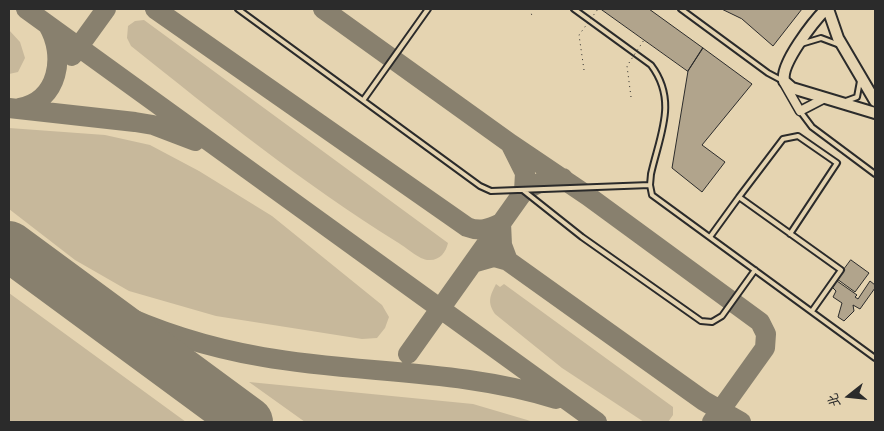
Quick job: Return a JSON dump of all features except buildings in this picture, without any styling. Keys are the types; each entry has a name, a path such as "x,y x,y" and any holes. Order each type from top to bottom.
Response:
{"main road":[{"path":"875,101 844,47 827,9 798,46 783,73 784,81 792,88 875,114"}],"street":[{"path":"784,81 800,111 827,98"}],"lane":[{"path":"238,9 364,99 480,186 500,192 650,185"},
{"path":"364,99 428,9"},
{"path":"574,9 651,65 660,77 667,105 650,185 652,195 875,358"},
{"path":"681,9 688,11 768,72 784,81"},
{"path":"798,46 821,38 844,47"},
{"path":"827,98 852,100 859,93 861,78"},
{"path":"800,111 812,127 875,174"},
{"path":"710,237 783,140 798,136 837,163 790,234"},
{"path":"524,191 582,237 701,321 712,322 722,316 755,270"},
{"path":"739,198 841,270 812,312"}],"path":[{"path":"530,9 532,16"},
{"path":"584,70 579,35 598,9"},
{"path":"632,97 627,66 644,40"}],"shaded area":[{"path":"144,20 448,243 444,252 434,260 426,260 418,256 362,220 228,123 131,46 127,38 128,26 135,21"},
{"path":"9,30 20,42 25,58 18,72 9,74"},
{"path":"9,128 105,135 150,145 199,171 272,216 382,305 389,317 385,328 377,338 362,339 216,316 129,291 75,260 9,209"},
{"path":"496,284 500,287 504,284 673,407 673,415 668,422 644,422 562,368 495,314 490,299"},
{"path":"9,293 186,422 9,422"},
{"path":"249,382 473,404 534,422 305,422"}],"taxiway":[{"path":"26,9 597,422"},
{"path":"72,56 106,9"},
{"path":"155,9 467,227 484,229 501,223 502,245 508,261"},
{"path":"323,9 511,144 588,196 760,322 766,334 765,348 712,422"},
{"path":"19,108 32,104 43,96 50,87 55,75 57,50 54,37 48,25"},
{"path":"9,108 153,125 195,141"},
{"path":"511,145 525,173 524,191 543,181 563,178"},
{"path":"408,354 524,191"},
{"path":"473,263 494,257 508,261 704,401 741,422"},
{"path":"42,270 91,299 126,316 184,338 223,349 263,357 336,367 484,382 556,399"}],"runway":[{"path":"9,246 248,422"}]}
